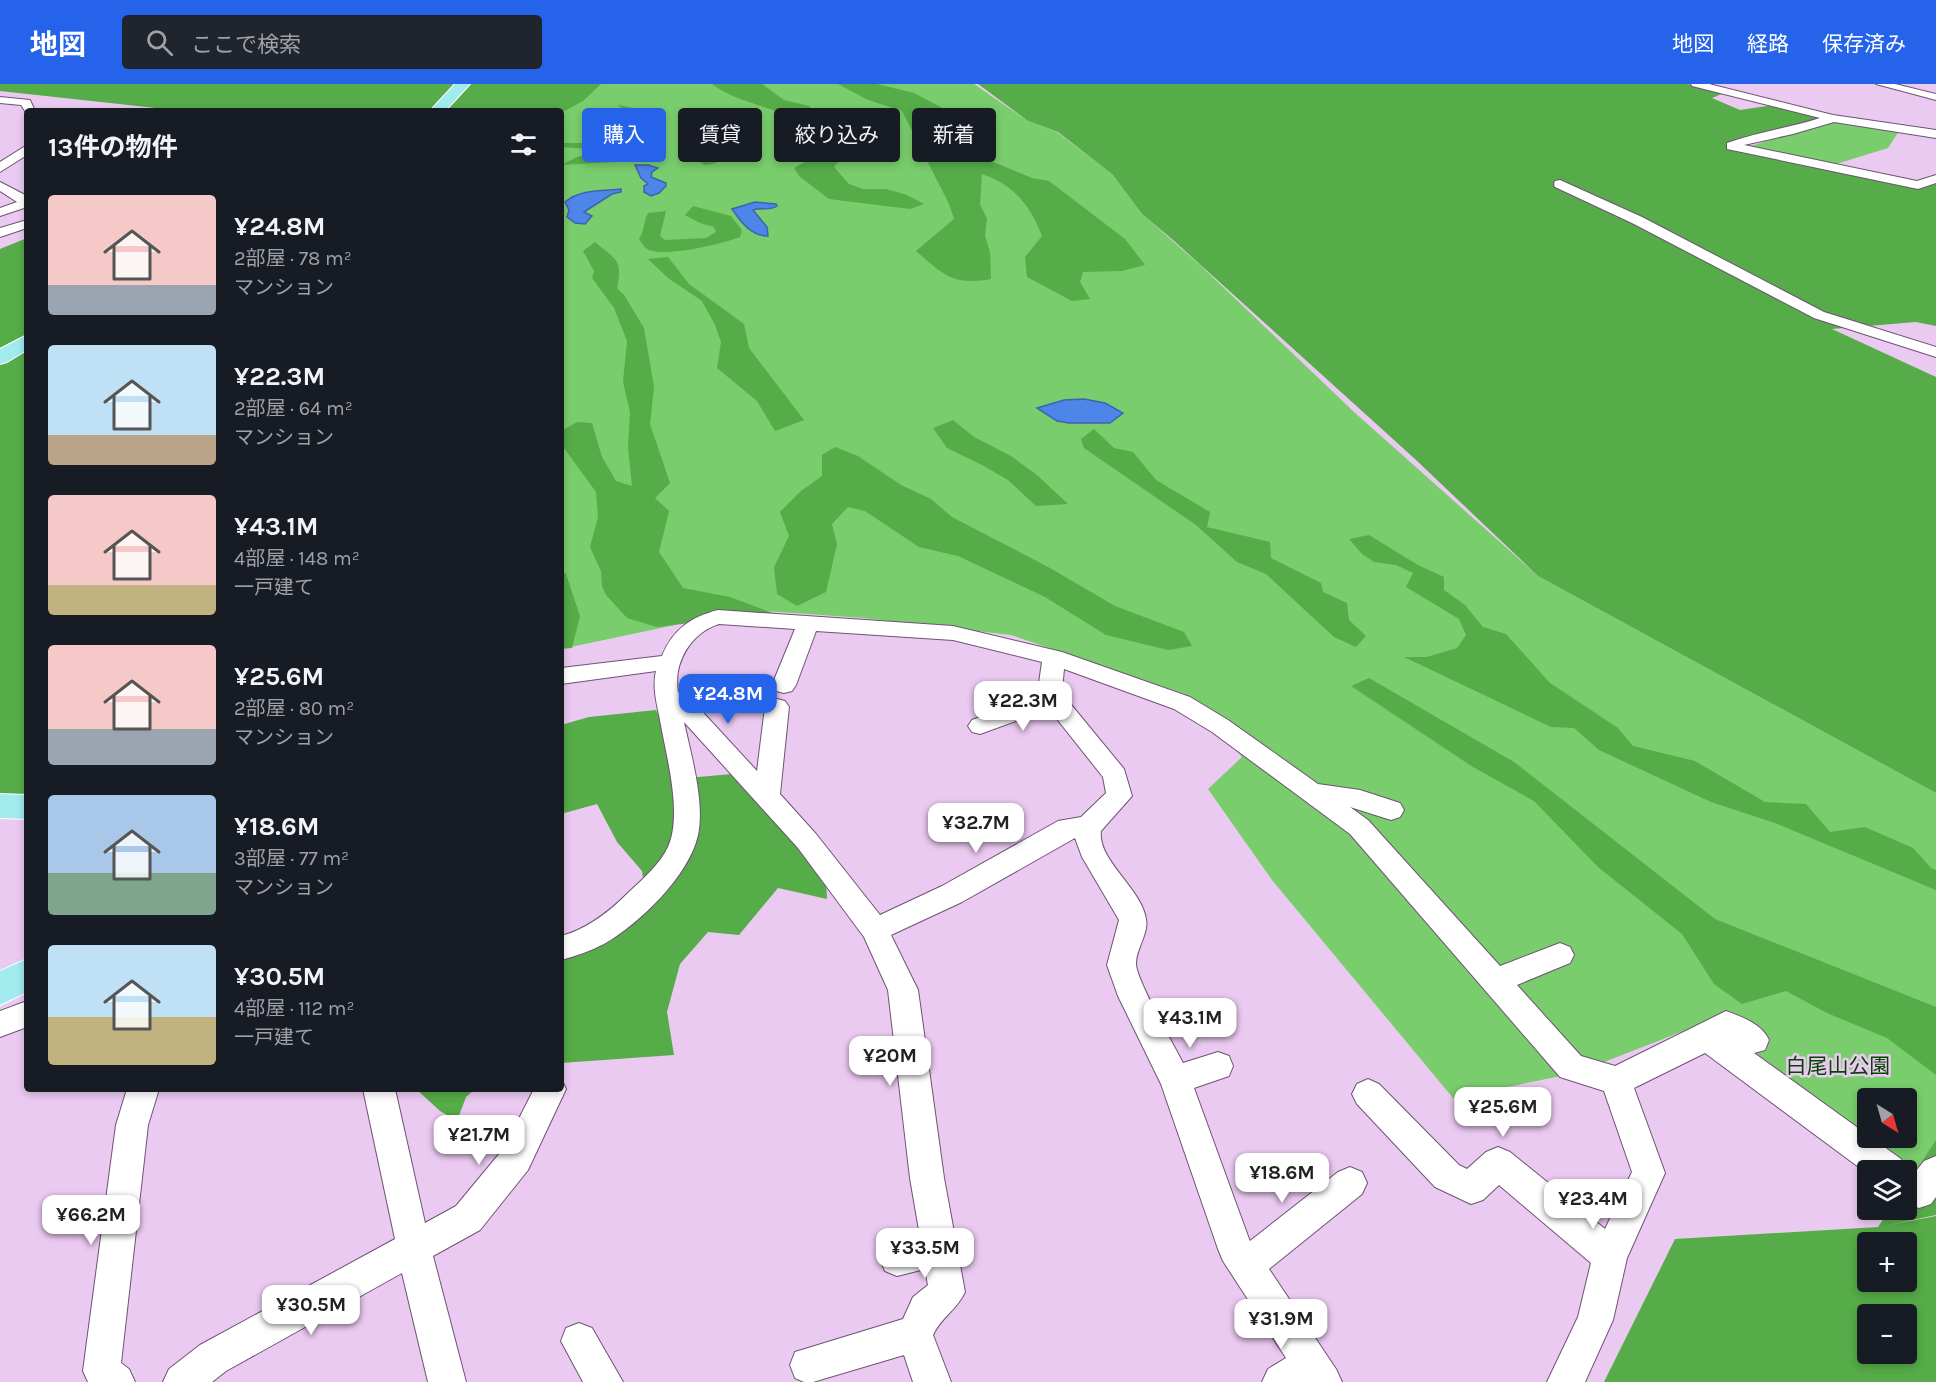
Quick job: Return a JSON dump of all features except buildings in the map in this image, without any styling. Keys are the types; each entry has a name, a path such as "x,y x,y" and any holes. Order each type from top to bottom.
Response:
{"main road":[{"path":"440,108 464,84"},
{"path":"0,358 24,343"},
{"path":"0,806 24,807"},
{"path":"0,989 24,976"}],"street":[{"path":"1696,84 1833,118 1936,134"},
{"path":"1718,90 1745,84"},
{"path":"1881,84 1936,97"},
{"path":"0,100 26,102 28,108"},
{"path":"1833,118 1789,132 1752,138 1731,146 1918,185 1936,179"},
{"path":"0,168 24,153"},
{"path":"1560,184 1637,220 1819,315 1936,352"},
{"path":"4,191 24,188"},
{"path":"4,191 24,201"},
{"path":"0,212 24,203"},
{"path":"0,233 24,225"},
{"path":"564,947 572,946 603,930 630,909 656,884 682,847 687,806 665,682 670,662 690,628 718,617 953,633 1054,657 1182,703 1220,726 1310,793 1359,826 1571,1067 1616,1081 1639,1072 1707,1037 1726,1024 1754,1040"},
{"path":"766,796 781,696 808,623"},
{"path":"1054,657 1050,690 1053,699 1115,775 1119,796 1088,827 1087,835 1091,850 1127,906 1133,920 1121,964 1133,996 1176,1079 1235,1249 1305,1376"},
{"path":"564,676 670,662"},
{"path":"667,699 678,700 807,842 875,930 903,990 927,1178 947,1292 926,1310 915,1334 932,1382"},
{"path":"980,726 1053,699"},
{"path":"1310,793 1360,799 1391,810"},
{"path":"875,930 952,894 1067,828 1088,827"},
{"path":"1493,981 1560,955"},
{"path":"0,1024 24,1015"},
{"path":"1707,1037 1875,1160"},
{"path":"1176,1079 1218,1066"},
{"path":"1566,1382 1595,1320 1610,1256 1649,1173 1616,1081"},
{"path":"116,1382 102,1371 132,1125 142,1092"},
{"path":"380,1092 414,1249 447,1382"},
{"path":"183,1382 213,1358 468,1218 516,1159 549,1092"},
{"path":"1368,1094 1447,1176 1471,1188 1498,1163 1610,1256"},
{"path":"1917,1191 1919,1192 1936,1172"},
{"path":"1246,1266 1350,1183"},
{"path":"897,1259 939,1248"},
{"path":"808,1365 915,1334"},
{"path":"579,1341 604,1382"}],"green space":[{"path":"0,84 601,84 583,101 564,111 564,108 156,108 0,91"},
{"name":"白尾山公園","path":"586,84 974,84 1028,121 1057,132 1113,175 1142,214 1200,265 1353,411 1538,576 1936,793 1936,1198 1917,1180 1917,1160 1892,1160 1876,1148 1917,1148 1917,1088 1857,1088 1857,1134 1704,1023 1576,1073 1453,1098 1272,880 1208,789 1242,757 1185,694 1011,635 863,618 712,607 675,625 564,648 564,108 553,108"},
{"path":"712,84 762,84 784,100 811,108 774,108 774,110 723,91"},
{"path":"838,84 877,84 914,93 942,108 912,108 912,131 900,108 868,100"},
{"path":"978,84 1688,84 1724,93 1712,98 1740,110 1774,105 1824,118 1740,145 1914,188 1936,182 1936,326 1916,322 1832,329 1936,377 1936,793 1538,576 1415,459 1142,214 1113,175 1058,132 1028,121"},
{"path":"1835,120 1899,131 1888,148 1833,165 1751,146"},
{"path":"564,143 582,143 582,148 564,147"},
{"path":"582,156 582,162 616,162 564,165"},
{"path":"700,162 717,162 715,163 704,165"},
{"path":"805,162 838,162 834,167 849,184 863,189 886,189 907,195 924,204 910,209 829,199 799,176 794,168"},
{"path":"928,162 994,162 1032,178 1049,181 1125,239 1145,265 1122,271 1083,272 1080,282 1090,299 1072,301 1027,277 1025,257 1042,236 1038,225 1020,197 1003,184 982,174 980,204 987,219 985,236 990,252 991,279 967,281 957,279 941,272 916,251 954,219"},
{"path":"693,206 731,216 742,230 740,237 708,246 669,252 649,250 643,245 639,239 648,213 666,211 660,236 665,240 706,238 716,232 714,227 685,215"},
{"path":"24,239 24,803 0,805 0,249"},
{"path":"595,242 613,257 619,271 617,288 624,295 644,328 654,387 650,424 670,483 655,498 669,511 659,552 683,588 730,597 773,613 657,627 627,618 606,595 602,586 601,571 590,547 598,517 596,492 564,448 564,429 577,422 592,423 602,457 616,481 632,486 628,448 630,412 623,382 627,341 614,308 592,278 594,271 583,251"},
{"path":"668,257 689,284 744,324 749,348 804,420 775,431 757,401 717,368 721,342 702,301 668,278 648,259"},
{"path":"953,420 974,437 1011,456 1037,475 1068,504 1036,506 1008,480 947,448 933,428"},
{"path":"1094,429 1114,448 1133,452 1156,480 1210,512 1207,527 1270,542 1271,558 1321,583 1323,592 1347,603 1349,620 1366,636 1356,647 1334,637 1266,574 1237,562 1196,525 1084,448 1081,439"},
{"path":"835,447 858,456 901,485 931,499 952,517 1050,568 1115,606 1184,632 1192,646 1168,650 1106,635 1045,597 958,556 919,547 865,511 848,507 832,524 837,544 826,592 797,606 777,594 774,567 789,536 780,512 801,491 822,476 822,455"},
{"path":"1369,535 1418,565 1444,577 1444,590 1465,605 1483,627 1506,634 1550,683 1618,728 1633,746 1695,761 1765,802 1806,804 1830,832 1865,827 1913,848 1931,868 1936,870 1936,890 1775,823 1711,802 1599,750 1574,728 1551,727 1404,657 1427,657 1457,648 1466,635 1459,619 1406,587 1413,573 1396,565 1374,562 1362,554 1349,539"},
{"path":"564,572 580,616 572,648 564,649"},
{"path":"1369,678 1514,762 1715,919 1936,1007 1936,1075 1887,1038 1827,1013 1786,991 1742,1004 1714,984 1682,934 1598,867 1534,801 1473,767 1351,686"},
{"path":"656,710 687,778 732,774 762,801 797,848 826,881 827,899 778,888 739,935 708,932 680,964 667,1012 674,1055 564,1063 564,956 647,907 642,871 617,842 597,804 564,813 564,724 589,717"},
{"path":"419,1092 472,1092 466,1097 457,1121 440,1111"},
{"path":"1936,1140 1936,1215 1917,1219 1917,1169"},
{"path":"1936,1216 1936,1382 1604,1382 1675,1239 1878,1227 1883,1220 1912,1220 1884,1226"}],"water":[{"path":"635,165 658,168 652,172 651,177 666,183 659,193 651,196 644,192 644,186 648,184 641,178"},
{"path":"621,189 621,192 612,194 584,212 592,216 585,224 575,223 567,217 569,210 565,202 571,198 592,191"},
{"path":"755,202 777,206 753,210 767,227 768,236 752,231 732,209"},
{"path":"1084,399 1105,403 1123,413 1110,423 1069,423 1057,421 1037,408 1064,400"}]}
